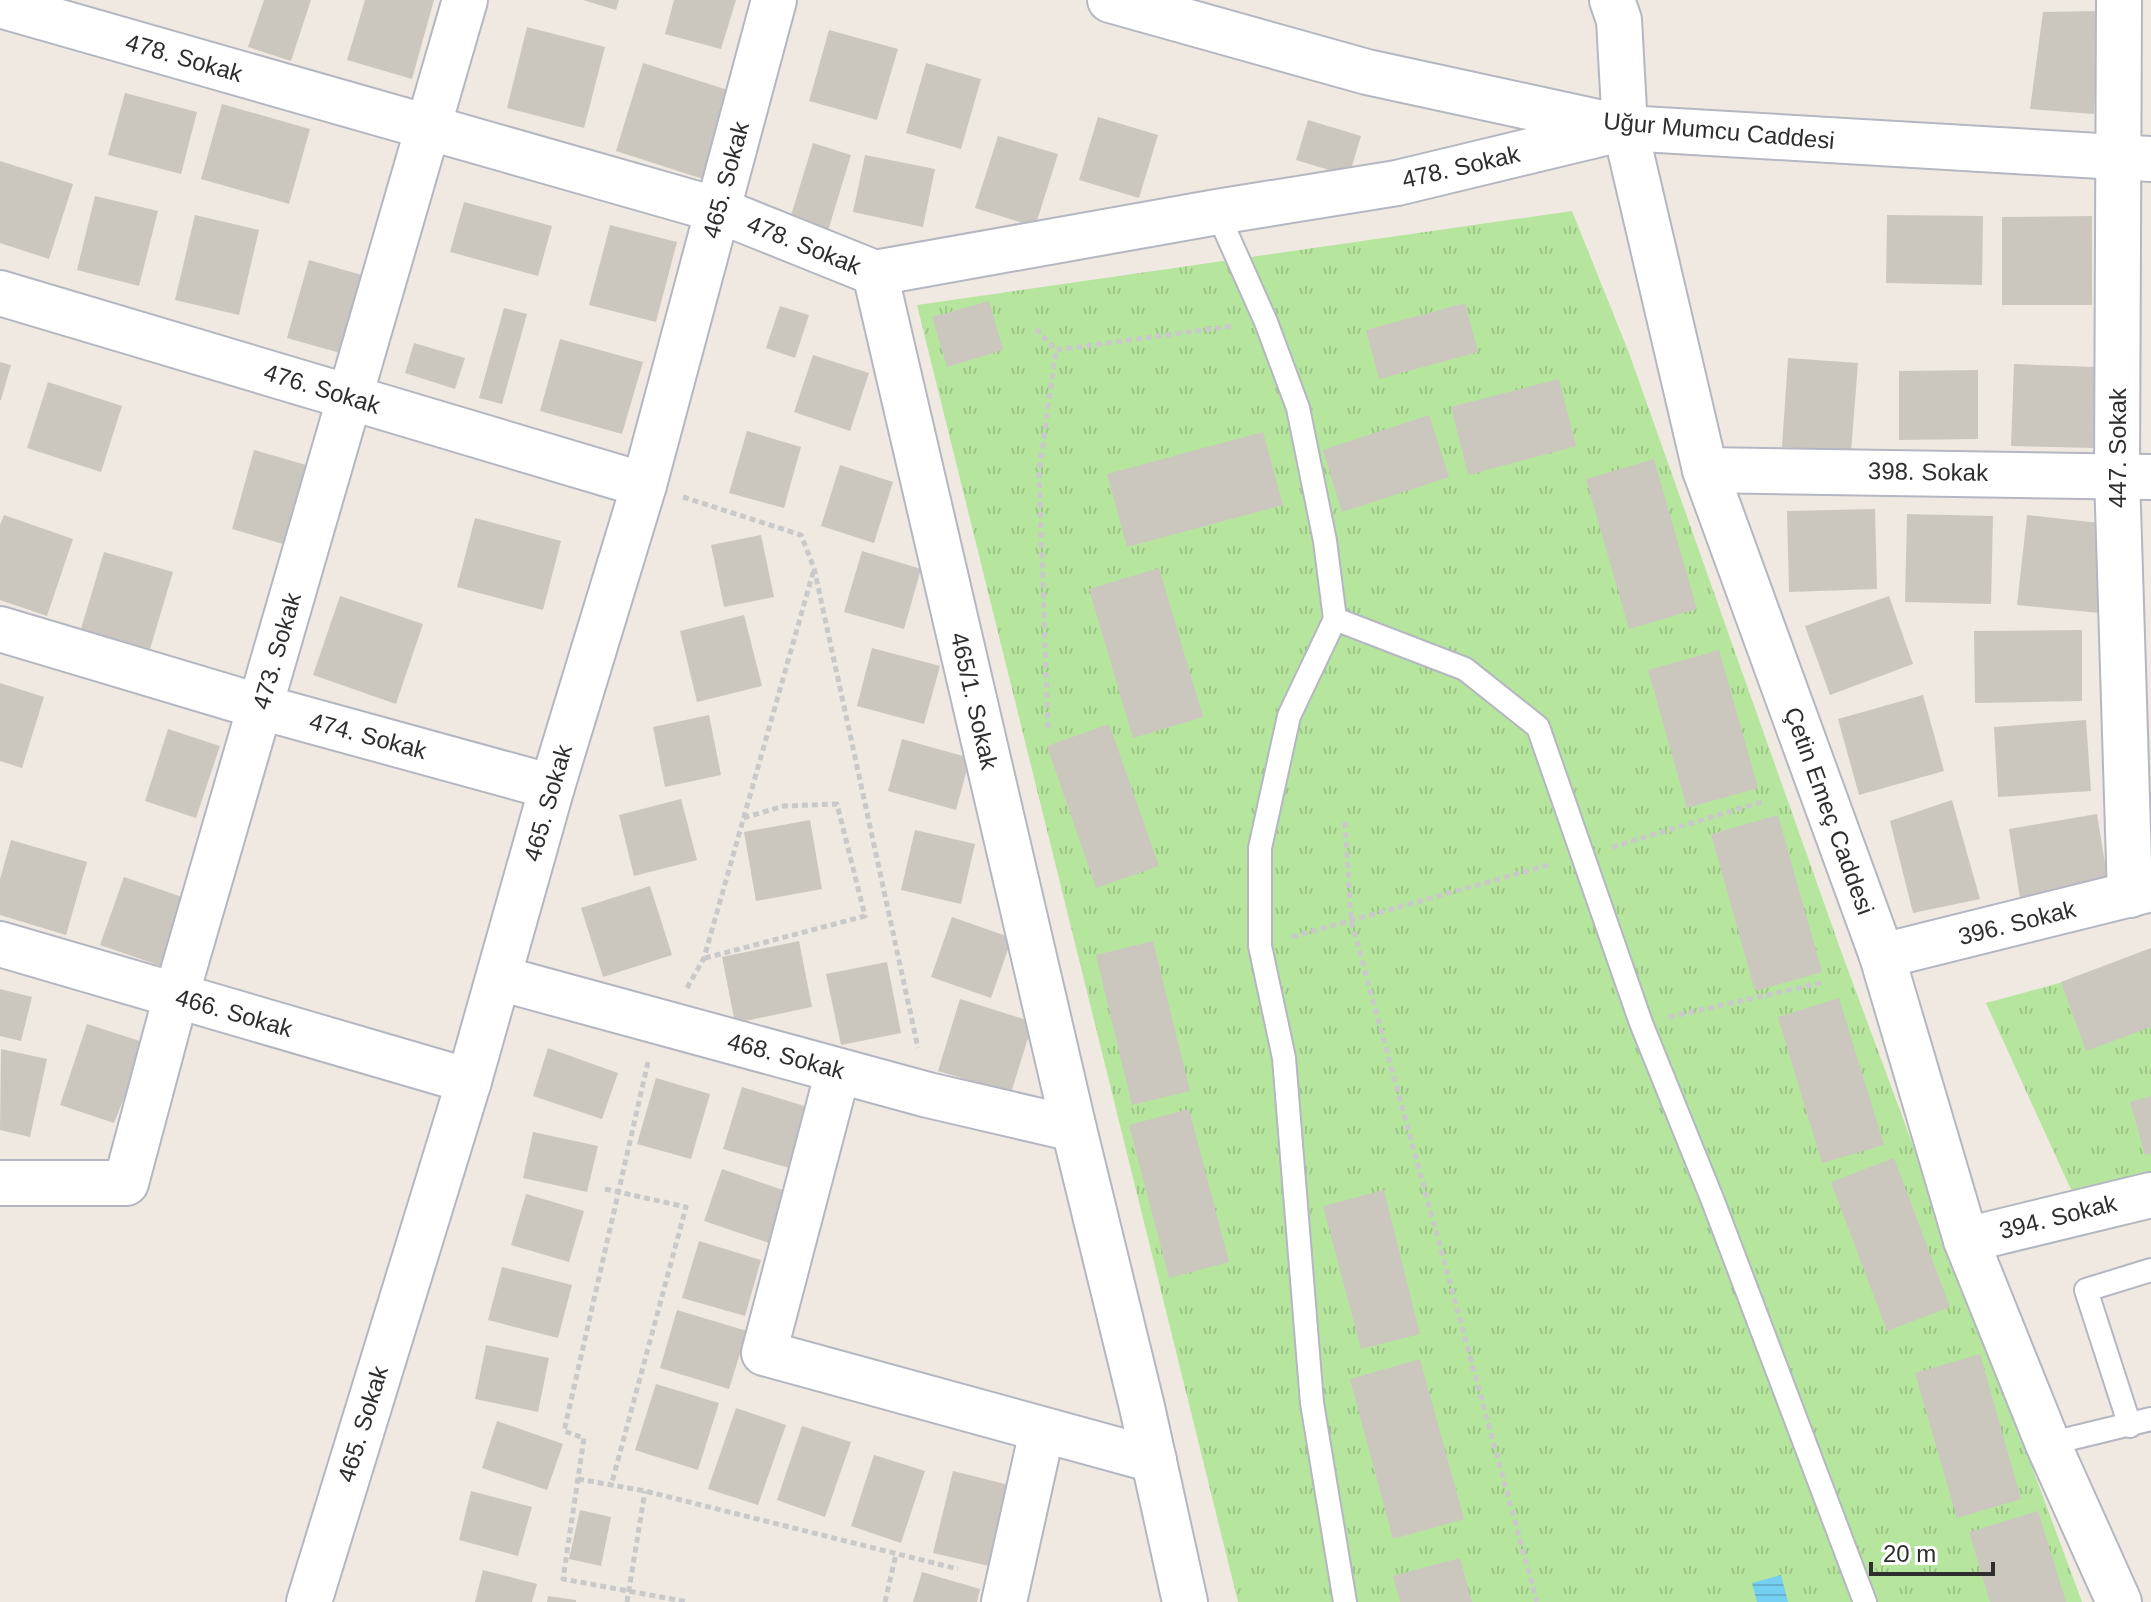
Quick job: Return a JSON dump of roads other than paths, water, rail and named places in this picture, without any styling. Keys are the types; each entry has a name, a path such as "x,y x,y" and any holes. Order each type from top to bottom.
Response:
{"street":[{"name":"473. Sokak","path":"0,1183 126,1183 176,996 465,0"},
{"name":"465. Sokak","path":"309,1602 469,1081 552,787 644,485 774,0"},
{"name":"Uğur Mumcu Caddesi","path":"1110,0 1367,72 1625,128 2134,158"},
{"name":"Çetin Emeç Caddesi","path":"1612,0 1619,20 1625,128 1705,470 1882,956 1966,1240 2048,1444 2119,1602"},
{"name":"447. Sokak","path":"2119,0 2134,158 2134,476 2140,892"},
{"name":"478. Sokak","path":"0,5 718,210 875,273 1397,183 1625,128"},
{"name":"465/1. Sokak","path":"875,273 1185,1602"},
{"name":"476. Sokak","path":"0,293 644,485"},
{"name":"398. Sokak","path":"1705,470 2134,476"},
{"name":"474. Sokak","path":"0,629 261,707 552,787"},
{"name":"396. Sokak","path":"1882,956 2140,892"},
{"name":"466. Sokak","path":"0,944 469,1081"},
{"name":"468. Sokak","path":"499,978 658,1041 838,1071 1074,1129"},
{"path":"838,1071 764,1353 1154,1460"},
{"name":"394. Sokak","path":"1966,1240 2151,1195"},
{"path":"1004,1602 1042,1431"}],"lane":[{"path":"1217,212 1266,322 1298,408 1325,541 1335,619 1289,716 1260,848 1260,946 1284,1058 1312,1403 1345,1602"},
{"path":"1335,619 1465,669 1538,727 1641,1023 1713,1201 1865,1602"},
{"path":"2048,1444 2140,1422 2086,1290 2151,1270"}],"water":[{"path":"1781,1575 1788,1602 1757,1602 1752,1583"}]}
